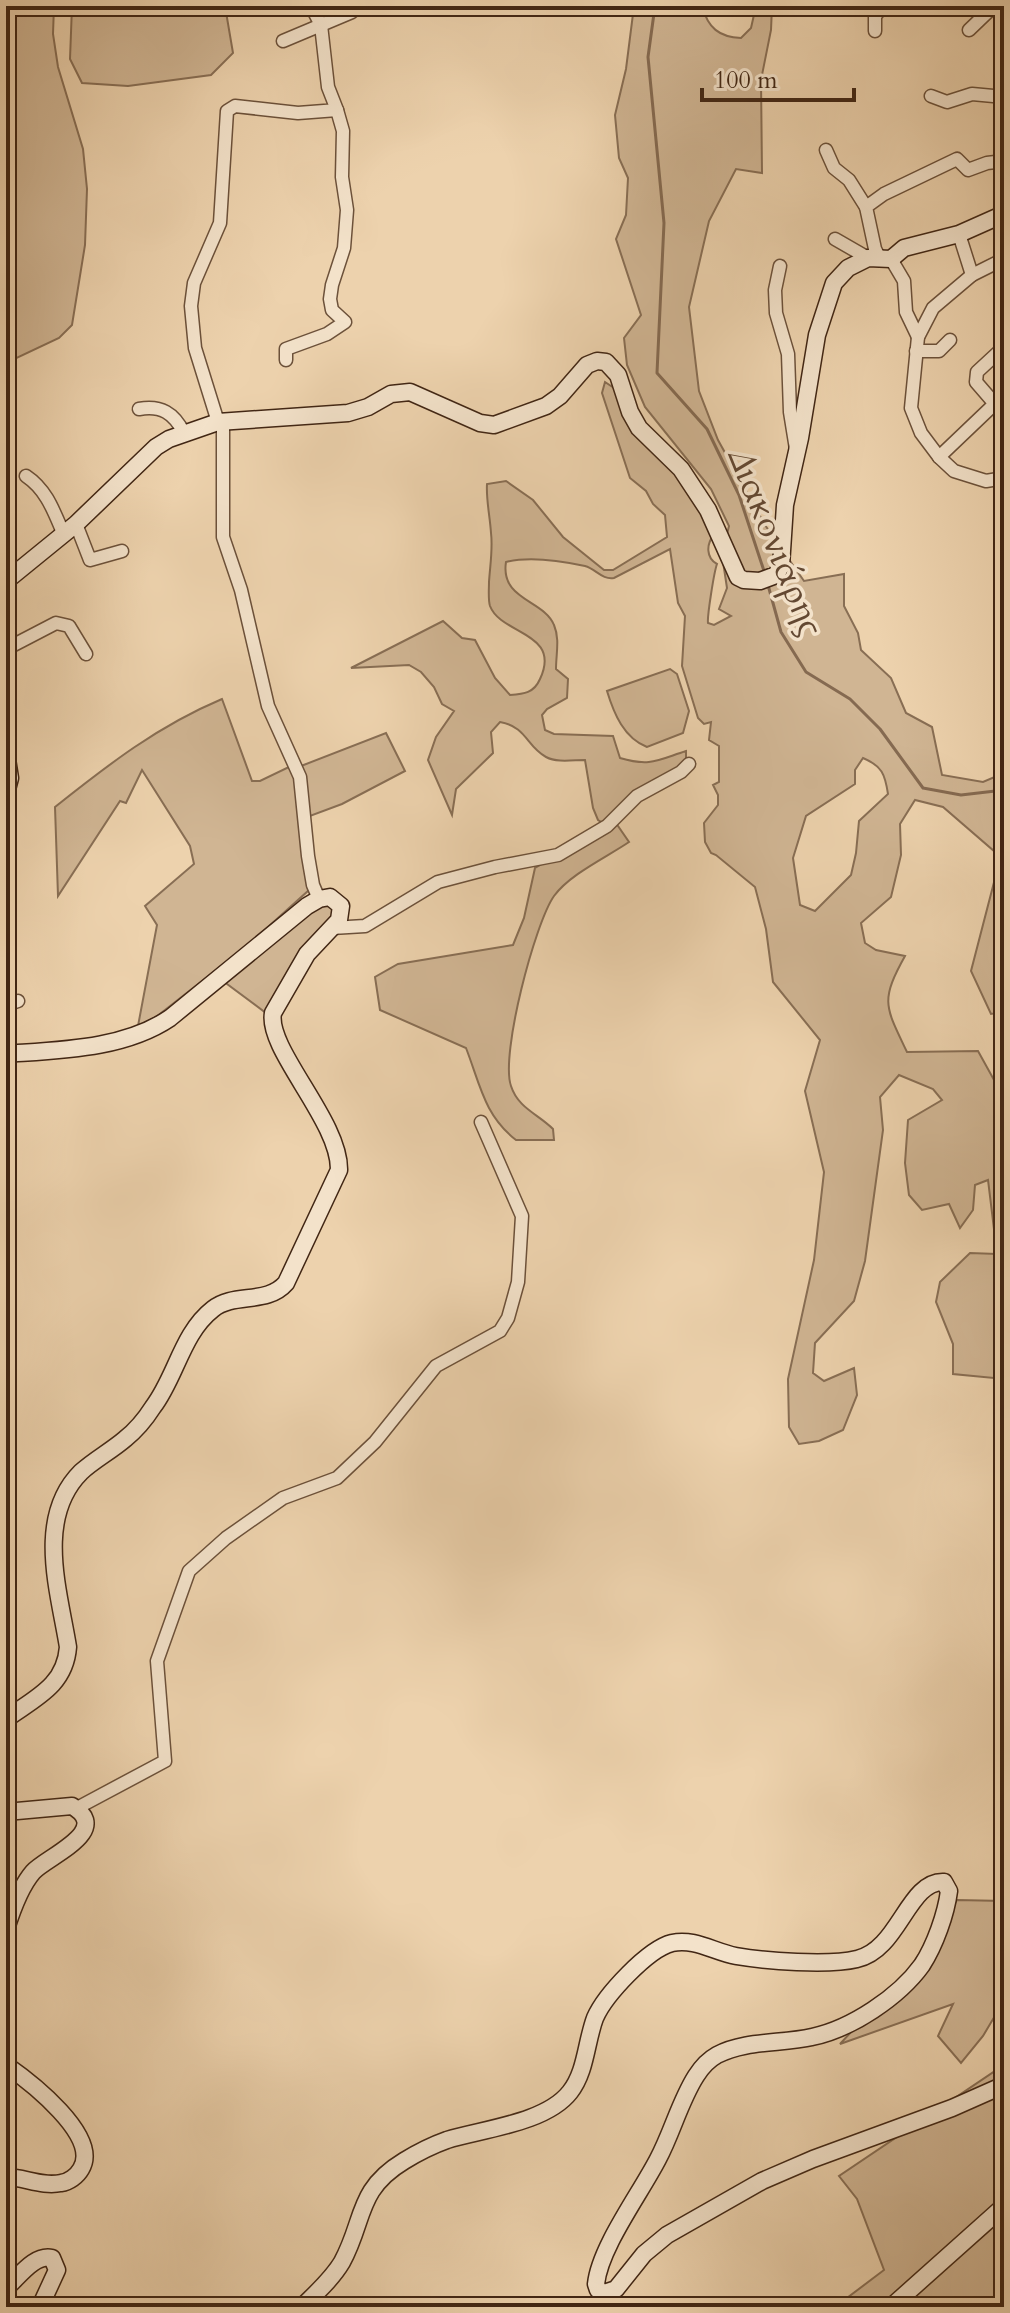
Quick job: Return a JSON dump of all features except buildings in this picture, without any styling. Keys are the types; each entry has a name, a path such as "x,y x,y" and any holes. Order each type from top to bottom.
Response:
{"main road":[{"path":"6,581 70,529 162,442 184,433 220,422 348,413 400,391 410,392 480,423 494,425 546,406 560,396 587,365 604,361 618,375 635,424 681,469 708,510 721,534 734,571 744,580 765,579 781,566 785,505 817,335 834,283 848,268 904,248 959,234 1004,214"},
{"path":"6,753 10,778 6,793"},
{"path":"6,1054 98,1044 148,1031 170,1018 319,899 330,897 341,906 339,920 307,954 273,1013 272,1022 333,1143 339,1170 281,1288 259,1298 228,1301 199,1322 155,1406 127,1438 73,1482 60,1506 53,1534 54,1561 68,1647 67,1660 58,1680 6,1719"},
{"path":"6,1812 65,1805 77,1808 84,1823 80,1838 73,1846 40,1866 30,1876 6,1929"},
{"path":"302,2307 342,2262 370,2190 385,2175 402,2162 443,2141 535,2116 559,2103 571,2091 579,2074 596,2016 604,2002 654,1951 668,1944 683,1941 697,1943 735,1956 759,1958 840,1962 860,1959 876,1952 888,1941 918,1895 929,1884 944,1882 949,1891 932,1945 922,1964 884,2001 856,2021 814,2037 733,2049 703,2066 694,2079 658,2160 605,2255 596,2284 598,2290 604,2293 616,2289 644,2254 667,2235 762,2181 1004,2085"},
{"path":"6,2065 55,2105 80,2139 85,2157 81,2169 65,2183 50,2184 6,2177"},
{"path":"891,2307 1004,2206"},
{"path":"6,2288 37,2260 52,2258 57,2270 40,2307"}],"street":[{"path":"286,360 286,349 327,334 345,322 332,310 330,299 344,248 347,210 342,177 343,131 328,87 321,25 311,6"},
{"path":"830,6 901,9 920,6"},
{"path":"875,31 875,16 883,6"},
{"path":"969,30 994,6"},
{"path":"283,41 352,12"},
{"path":"931,96 947,102 972,94 1004,97"},
{"path":"319,899 308,856 300,777 268,706 241,590 223,537 220,422 195,348 191,306 199,268 220,223 228,108 248,107 298,113 337,110"},
{"path":"826,150 834,168 849,180 866,207 875,249 880,258 904,281 906,312 918,337"},
{"path":"866,207 884,194 957,159 968,170 1004,161"},
{"path":"959,234 972,275"},
{"path":"835,239 880,258"},
{"path":"1004,259 972,275 933,308 918,337 911,408 921,433 954,471 986,481 1004,478"},
{"path":"780,266 775,290 776,313 788,354 790,412 796,452"},
{"path":"916,351 939,351 950,340"},
{"path":"939,457 999,400 976,382 977,372 1004,347"},
{"path":"139,409 152,407 168,412 178,420 184,433"},
{"path":"26,476 38,484 90,560 122,551"},
{"path":"6,649 56,623 69,626 86,654"},
{"path":"332,928 365,926 438,882 558,855 607,826 637,796 681,772 689,764"},
{"path":"77,1808 165,1761 157,1661 189,1571 226,1538 283,1498 337,1478 375,1442 436,1366 500,1331 508,1318 518,1282 522,1216 481,1122"}],"shaded area":[{"path":"6,6 54,6 53,34 58,67 83,149 87,189 85,245 72,325 59,338 6,363"},
{"path":"72,6 225,6 233,53 211,75 128,86 82,83 70,59"},
{"path":"634,6 702,6 716,30 726,36 741,38 751,28 756,6 772,6 771,30 761,80 762,173 736,169 709,221 689,307 699,391 718,440 765,525 804,581 844,574 844,606 858,633 861,650 891,678 906,713 932,727 942,775 983,782 1004,773 1004,828 994,851 943,807 915,800 900,824 901,855 891,897 861,923 865,943 876,950 905,956 892,984 888,1004 907,1052 978,1051 1004,1098 1004,1379 953,1374 953,1344 936,1302 940,1282 970,1253 997,1254 988,1180 975,1185 973,1210 960,1228 949,1204 922,1210 909,1195 905,1163 908,1120 942,1100 933,1089 899,1075 880,1097 883,1130 865,1261 854,1301 815,1343 813,1373 824,1381 854,1368 857,1395 843,1430 819,1441 799,1444 789,1427 788,1379 814,1260 824,1172 805,1091 820,1040 773,982 766,929 755,887 711,853 705,842 704,823 718,805 718,795 713,785 719,782 719,746 709,740 711,722 704,724 698,718 682,666 685,616 678,603 670,549 614,578 566,562 535,559 506,562 506,575 516,592 541,610 554,625 556,669 568,679 567,698 542,715 545,730 554,734 613,736 620,758 639,762 654,761 686,751 686,760 678,769 603,823 598,820 593,808 585,760 550,759 539,753 516,728 500,722 491,732 493,753 456,789 452,815 428,760 436,737 454,711 442,704 434,687 421,672 409,665 351,668 443,621 462,638 475,640 495,678 510,695 535,687 545,664 543,652 537,643 496,616 489,604 492,545 487,484 506,481 533,500 563,537 604,570 613,570 667,537 665,515 653,504 646,491 630,478 602,393 605,382 617,390 681,474 714,535 708,551 717,564 708,623 714,625 731,616 719,609 727,588 722,555 729,526 711,489 645,407 627,365 624,338 641,315 616,239 626,215 628,178 619,158 615,115 626,69","holes":["863,758 882,772 888,794 859,821 851,875 815,911 800,905 793,858 806,816 855,784 855,770"]},
{"path":"670,669 677,674 689,711 683,733 647,747 626,731 607,691"},
{"path":"222,699 252,781 260,781 293,765 309,890 248,945 156,1017 138,1026 157,925 145,906 194,864 190,846 142,770 126,803 120,801 58,896 55,807 155,734"},
{"path":"386,733 405,771 342,804 310,816 301,766"},
{"path":"613,823 629,842 579,873 554,896 529,960 510,1047 511,1086 523,1105 553,1129 554,1140 516,1140 490,1109 466,1048 380,1010 375,977 398,964 513,945 524,918 535,868"},
{"path":"999,863 1004,871 1004,1012 991,1014 971,971"},
{"path":"326,900 337,911 266,1013 223,981"},
{"path":"957,1900 1004,1901 1004,2012 996,2014 961,2063 938,2036 953,2004 840,2044 909,1969"},
{"path":"1004,2065 1004,2307 835,2307 884,2270 857,2199 839,2176"}],"waterway":[{"name":"Διακονιάρης","path":"655,6 648,57 664,223 657,373 707,429 739,495 765,574"},
{"name":"Διακονιάρης","path":"768,585 781,632 806,672 850,699 880,729 923,788 961,795 1004,790"}]}
